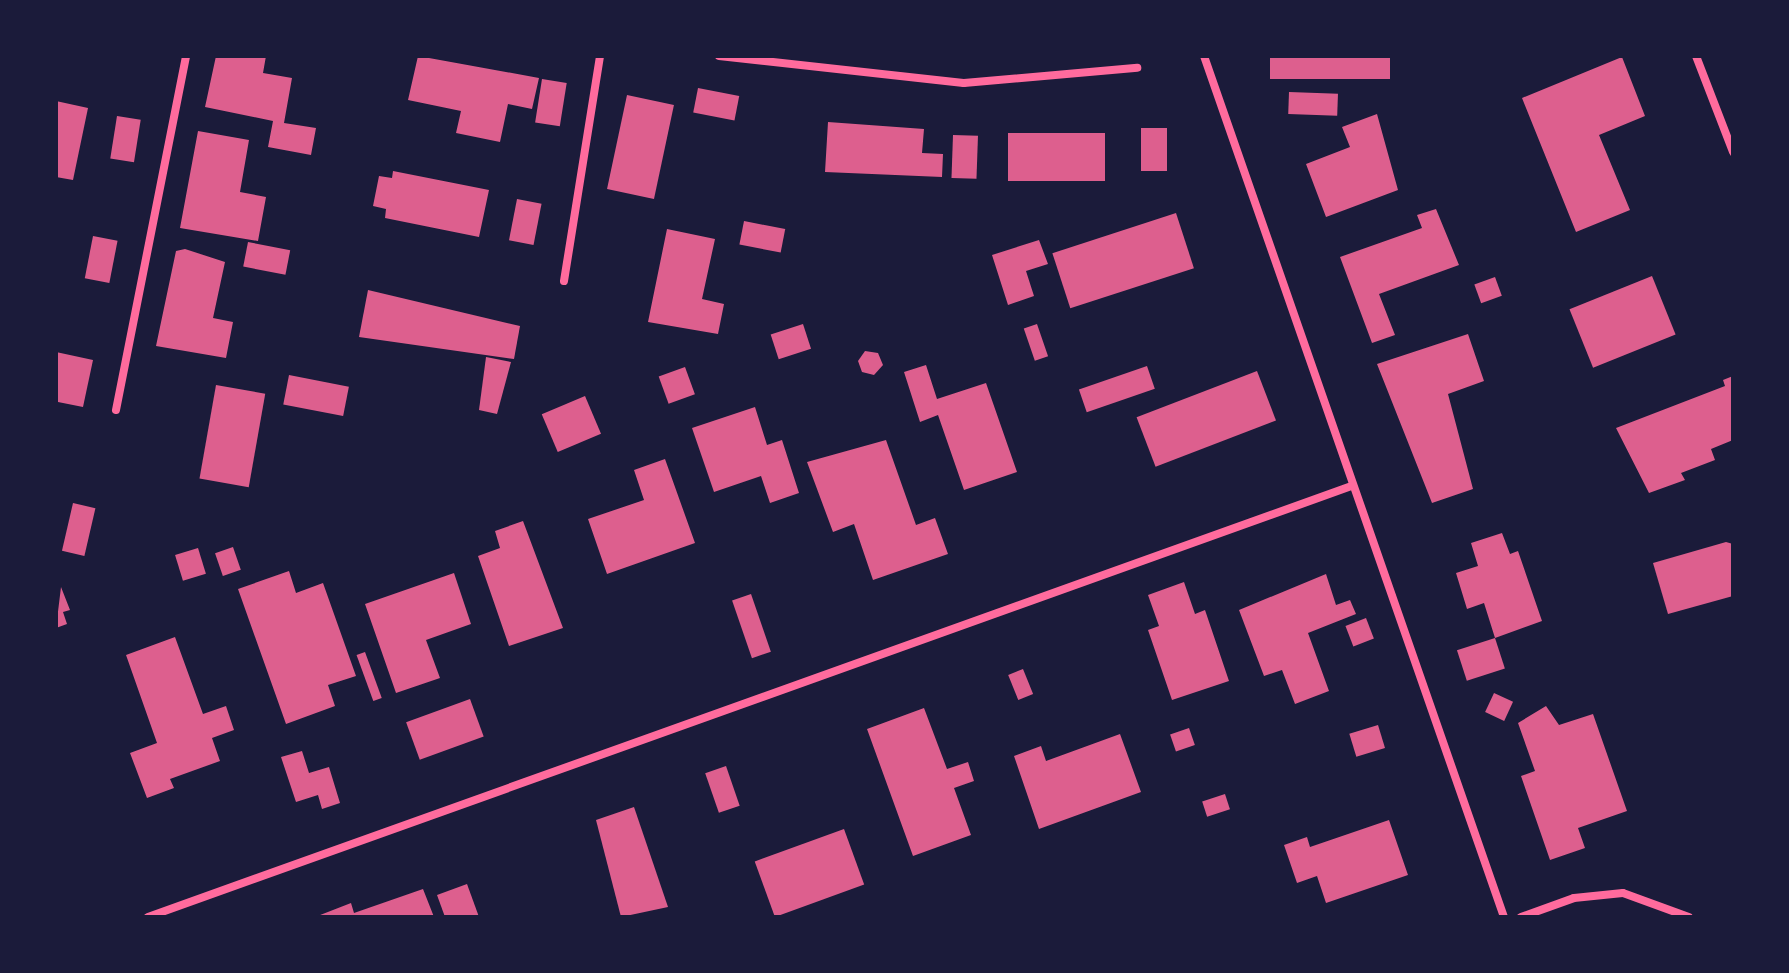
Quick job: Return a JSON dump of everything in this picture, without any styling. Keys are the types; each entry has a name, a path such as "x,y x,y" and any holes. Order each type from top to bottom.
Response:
{"street":[{"path":"116,410 186,56"},
{"path":"564,281 600,56"},
{"path":"719,56 964,83 1137,68"},
{"path":"1204,56 1504,917"},
{"path":"1696,56 1733,152"},
{"path":"148,917 1352,486"},
{"path":"1521,917 1574,898 1623,893 1689,917"}],"building":[{"path":"216,56 266,56 263,73 292,78 284,123 316,128 311,155 268,147 273,121 205,107"},
{"path":"418,56 539,78 532,109 508,104 500,142 456,133 461,111 408,100"},
{"path":"1270,56 1390,56 1390,79 1270,79"},
{"path":"1622,57 1645,116 1599,135 1630,210 1576,232 1522,98"},
{"path":"542,79 567,83 560,126 535,122"},
{"path":"698,88 739,96 734,121 693,113"},
{"path":"1289,92 1338,94 1337,116 1288,114"},
{"path":"627,95 674,105 654,199 607,189"},
{"path":"56,101 88,108 73,180 56,177"},
{"path":"1377,114 1398,190 1326,217 1306,164 1350,147 1342,127"},
{"path":"117,116 141,120 134,162 110,158"},
{"path":"828,122 924,129 922,153 943,154 942,177 825,172"},
{"path":"1141,128 1167,128 1167,171 1141,171"},
{"path":"198,131 249,140 240,192 266,197 258,241 180,228"},
{"path":"1008,133 1105,133 1105,181 1008,181"},
{"path":"953,135 978,136 976,179 951,178"},
{"path":"393,171 489,190 479,237 385,218 386,209 373,206 379,176 392,178"},
{"path":"517,199 542,204 534,245 509,240"},
{"path":"1436,209 1459,265 1379,294 1395,335 1372,343 1340,257 1422,228 1417,215"},
{"path":"1176,213 1194,268 1070,308 1052,253"},
{"path":"744,221 785,229 781,253 739,245"},
{"path":"667,229 715,239 702,299 724,304 718,334 648,322"},
{"path":"93,236 118,241 109,283 85,278"},
{"path":"1039,240 1048,264 1026,271 1034,296 1008,305 992,255"},
{"path":"248,242 290,250 285,275 243,267"},
{"path":"185,249 225,262 213,318 233,322 226,358 156,346 176,251"},
{"path":"1652,276 1676,334 1593,368 1569,309"},
{"path":"1495,277 1502,296 1481,303 1474,285"},
{"path":"368,290 520,326 514,359 359,337"},
{"path":"803,324 811,349 779,359 771,335"},
{"path":"1037,324 1048,356 1035,361 1024,329"},
{"path":"1468,334 1484,381 1448,394 1473,489 1432,503 1377,364"},
{"path":"865,351 878,353 883,365 874,375 862,372 858,361"},
{"path":"56,352 93,360 83,407 58,402"},
{"path":"486,357 511,362 497,414 479,410"},
{"path":"926,365 937,399 986,383 1017,472 964,490 938,415 920,422 904,372"},
{"path":"1147,366 1155,389 1087,412 1079,389"},
{"path":"685,367 695,394 669,404 659,377"},
{"path":"1257,371 1276,420 1156,467 1137,417"},
{"path":"289,375 349,387 343,416 283,404"},
{"path":"1733,376 1733,440 1711,449 1715,460 1681,473 1685,480 1649,493 1616,428 1725,386 1723,380"},
{"path":"216,385 265,394 249,487 200,479"},
{"path":"585,396 601,434 558,452 542,414"},
{"path":"755,407 767,445 782,440 799,493 770,503 761,476 714,492 692,428"},
{"path":"886,440 916,525 935,518 948,554 873,580 854,524 833,532 807,462"},
{"path":"665,459 695,543 607,574 588,519 644,500 634,470"},
{"path":"73,503 95,508 84,556 62,551"},
{"path":"523,521 563,628 509,646 478,556 500,548 495,531"},
{"path":"1502,533 1510,554 1518,551 1542,621 1495,638 1484,603 1467,609 1456,573 1478,566 1471,543"},
{"path":"1726,542 1733,544 1733,596 1668,614 1653,563"},
{"path":"233,547 241,570 223,576 215,553"},
{"path":"198,548 206,574 183,581 175,555"},
{"path":"289,571 296,593 323,583 356,676 328,685 335,706 286,724 238,589"},
{"path":"454,573 471,624 426,640 440,678 396,693 365,604"},
{"path":"1326,574 1336,605 1350,600 1356,614 1308,633 1329,691 1295,704 1282,670 1264,676 1239,610"},
{"path":"1184,582 1195,614 1205,610 1229,681 1172,700 1148,630 1159,626 1148,595"},
{"path":"61,587 70,610 63,612 67,624 56,628"},
{"path":"751,594 771,652 752,658 732,601"},
{"path":"1366,618 1374,639 1353,646 1345,626"},
{"path":"175,637 203,714 226,706 234,730 212,738 220,761 170,779 174,788 147,798 130,753 157,743 126,655"},
{"path":"1495,638 1505,668 1467,681 1457,650"},
{"path":"365,652 382,698 373,701 357,655"},
{"path":"1023,669 1033,694 1018,700 1008,675"},
{"path":"1494,693 1513,702 1504,721 1485,712"},
{"path":"470,699 484,737 420,760 406,722"},
{"path":"1546,706 1559,725 1593,714 1627,811 1578,828 1585,848 1550,860 1521,776 1535,771 1518,723"},
{"path":"924,708 947,769 968,762 974,781 954,788 971,835 913,856 867,729"},
{"path":"1378,725 1385,748 1356,757 1349,734"},
{"path":"1189,728 1195,745 1176,752 1170,735"},
{"path":"1120,734 1141,792 1039,829 1014,756 1041,746 1046,761"},
{"path":"302,751 309,773 329,767 340,803 322,809 318,795 296,802 281,757"},
{"path":"726,766 740,806 719,813 705,773"},
{"path":"1225,794 1230,809 1207,817 1202,801"},
{"path":"634,807 668,907 621,917 596,820"},
{"path":"1389,820 1408,875 1326,903 1317,876 1297,883 1284,845 1307,837 1310,847"},
{"path":"844,829 864,884 775,917 755,861"},
{"path":"467,884 479,917 445,917 437,895"},
{"path":"423,889 434,917 315,917 351,903 354,913"}]}
